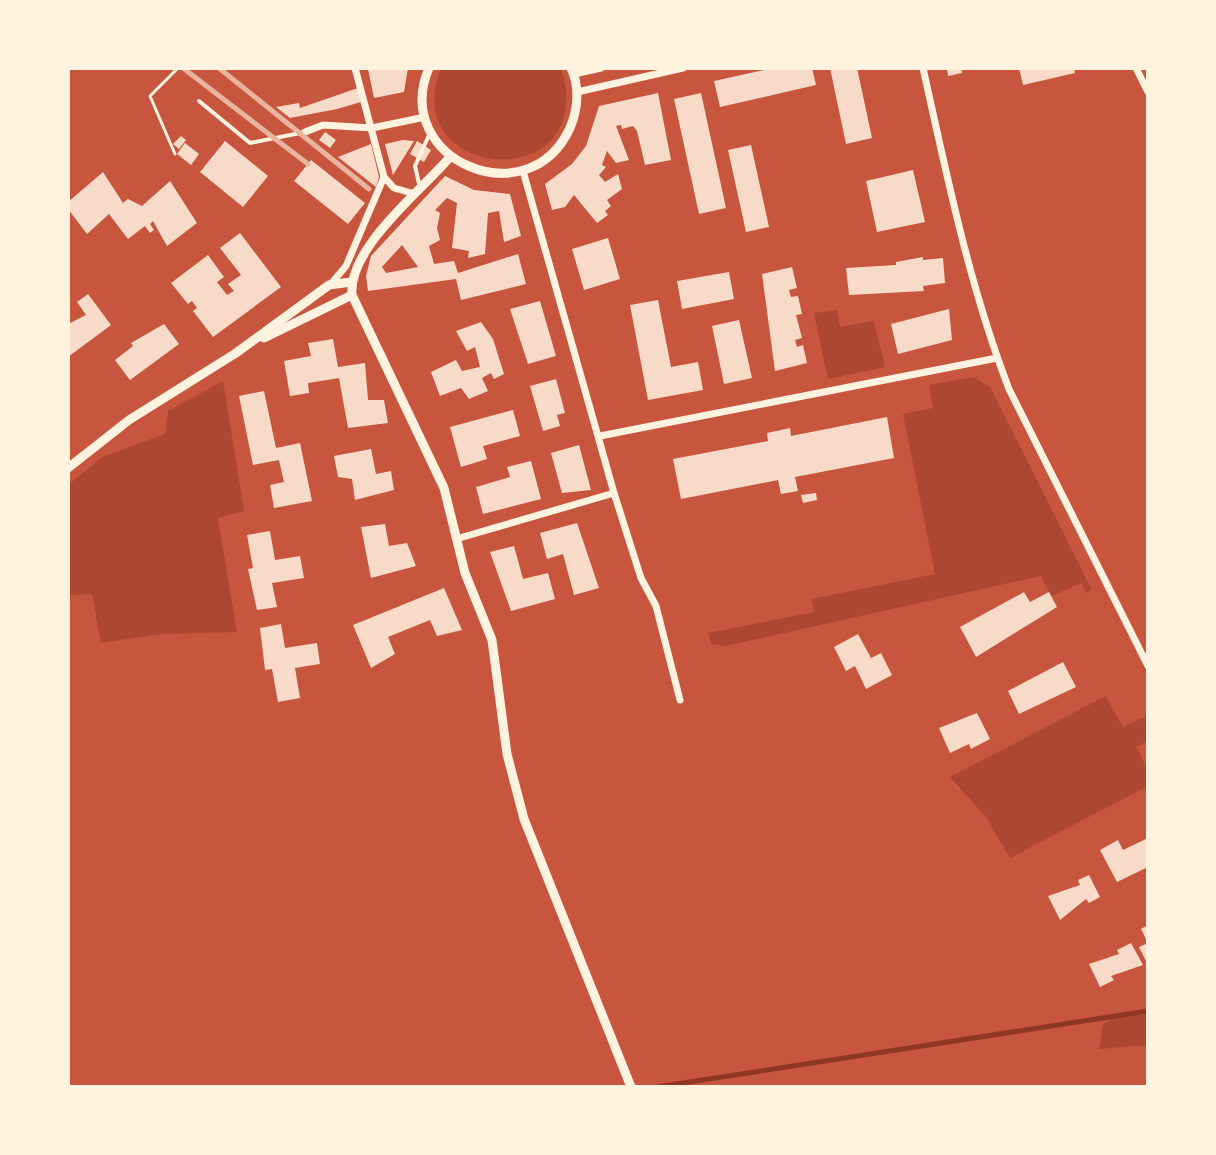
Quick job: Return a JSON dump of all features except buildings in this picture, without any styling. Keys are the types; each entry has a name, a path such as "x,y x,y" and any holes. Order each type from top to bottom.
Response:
{"street":[{"path":"68,468 129,420 236,353 329,285 346,266 384,177 355,68"},
{"path":"429,68 422,97 430,132 450,157 485,172 523,171 546,159 564,141 575,117 577,92 572,71 598,69"},
{"path":"577,92 683,68"},
{"path":"923,68 961,238 997,358 1009,389 1148,666"},
{"path":"1136,68 1148,92"},
{"path":"305,132 336,124 372,128 425,117"},
{"path":"351,282 362,253 450,157"},
{"path":"523,171 614,493 641,578 656,606 680,700"},
{"path":"384,177 405,194 419,192"},
{"path":"346,266 352,295 435,462 456,539 492,640 507,754 524,819 631,1087"},
{"path":"329,285 351,282"},
{"path":"236,353 352,295"},
{"path":"600,436 997,358"},
{"path":"456,539 614,493"}],"lane":[{"path":"199,101 250,143 305,132"},
{"path":"419,192 415,166 430,132"}],"path":[{"path":"175,154 150,96 178,68"}],"shaded area":[{"path":"441,68 561,68 565,110 553,139 528,155 499,160 469,153 446,135 435,106"},
{"path":"837,310 840,327 874,321 885,367 828,379 814,313"},
{"path":"974,377 990,387 1092,590 1086,593 1081,583 1051,596 1041,576 726,646 711,644 708,633 814,612 812,599 935,574 903,414 933,408 929,385"},
{"path":"223,381 244,511 218,518 237,632 162,634 101,643 92,594 68,595 68,485 102,457 165,434 168,411"},
{"path":"1106,696 1123,727 1148,715 1148,741 1136,747 1148,770 1148,786 1010,858 986,817 950,777"},
{"path":"1148,1012 1148,1045 1099,1049 1103,1025 1114,1017"}],"waterway":[{"path":"657,1087 1148,1011"}],"railway":[{"path":"183,68 308,164"},
{"path":"219,68 369,189"}]}
